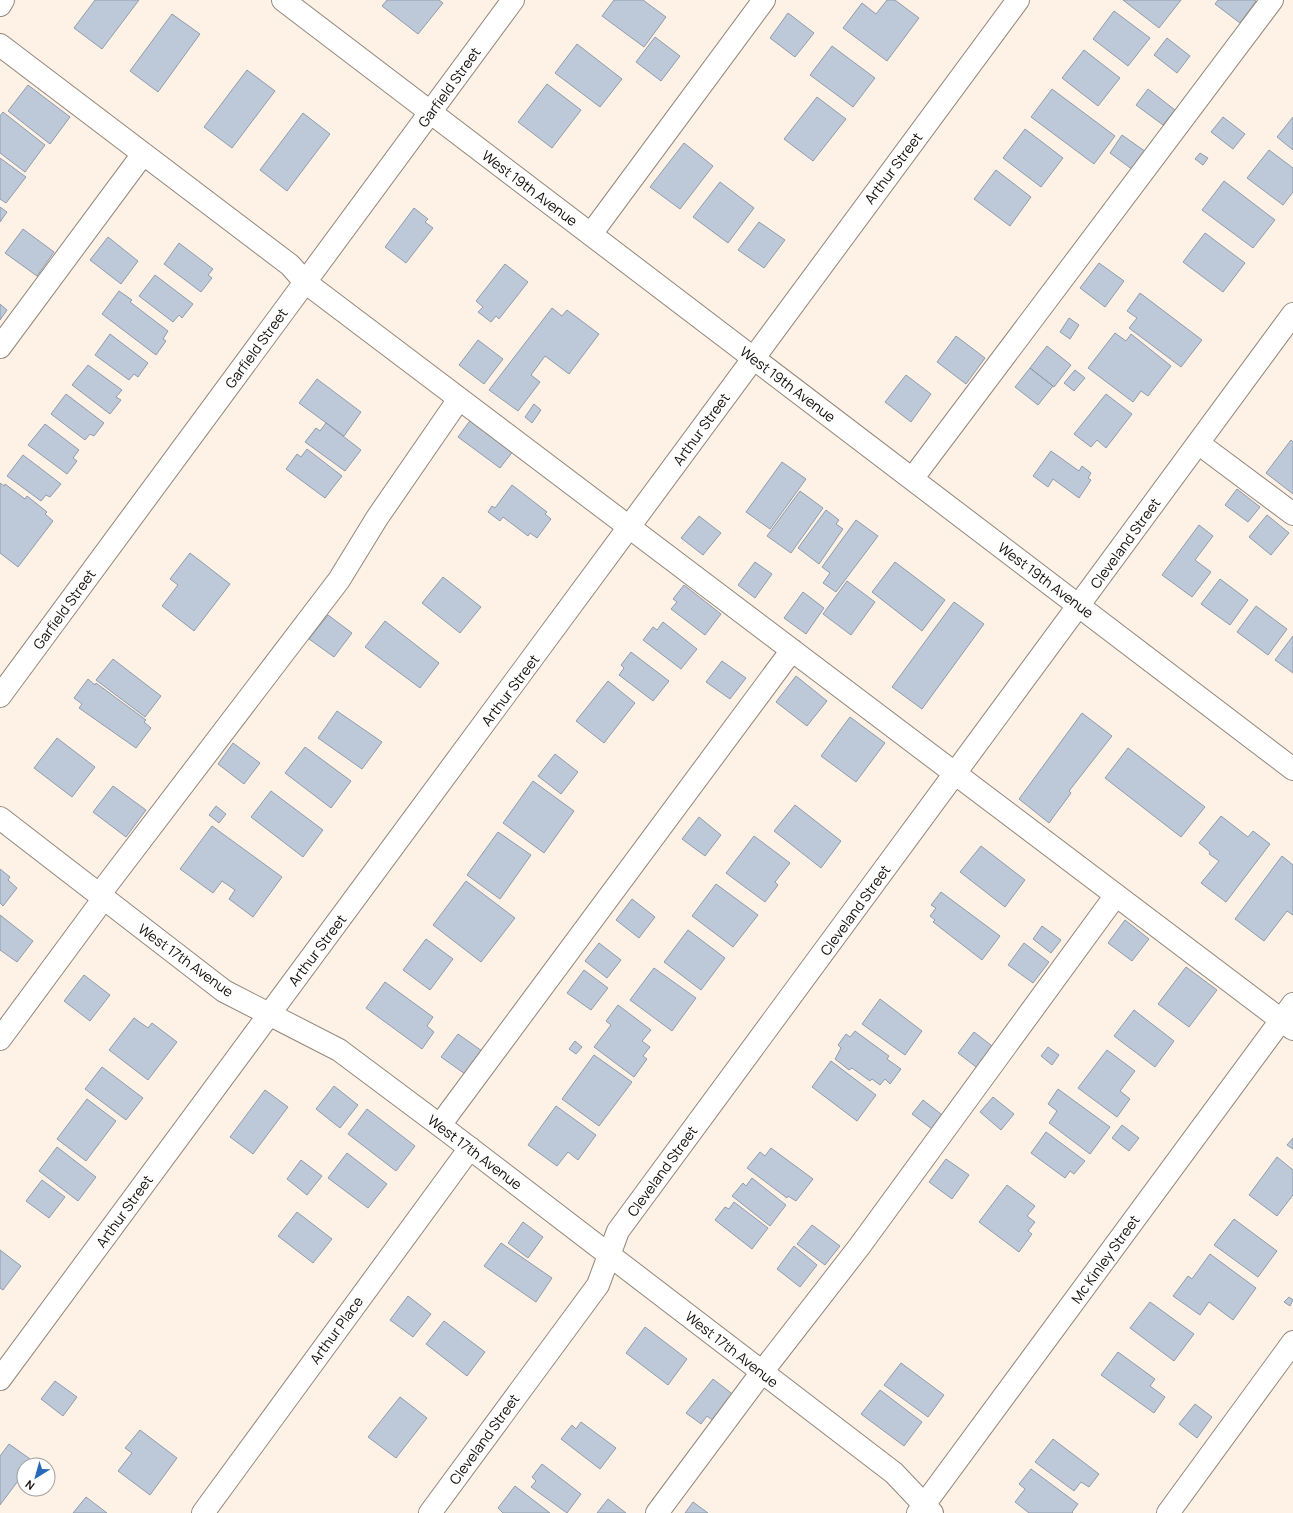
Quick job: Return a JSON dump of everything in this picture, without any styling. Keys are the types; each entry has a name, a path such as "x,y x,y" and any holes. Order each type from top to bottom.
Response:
{"street":[{"path":"0,5 3,0"},
{"name":"West 19th Avenue","path":"283,0 1293,769"},
{"name":"Garfield Street","path":"0,696 513,0"},
{"path":"591,234 764,0"},
{"name":"Arthur Street","path":"0,1379 630,528 753,358 1018,0"},
{"path":"912,479 1272,0"},
{"path":"0,45 290,265 305,282 955,774 1116,895 1289,1018"},
{"path":"0,347 143,154"},
{"name":"Cleveland Street","path":"430,1513 598,1285 608,1254 618,1231 1080,606 1293,314"},
{"path":"0,1039 102,897 338,580 377,518 459,399"},
{"path":"1198,443 1293,514"},
{"path":"440,1125 792,650"},
{"name":"West 17th Avenue","path":"0,818 224,991 339,1050 440,1125 894,1473 924,1510"},
{"path":"657,1513 762,1372 859,1247 1116,895"},
{"name":"Mc Kinley Street","path":"924,1510 1289,1018"},
{"name":"Arthur Place","path":"203,1513 470,1148"},
{"path":"1168,1513 1293,1342"}],"building":[{"path":"95,0 139,0 102,49 74,28"},
{"path":"387,0 439,0 443,3 418,34 382,6"},
{"path":"614,0 643,0 666,17 644,47 602,16"},
{"path":"887,0 895,0 919,18 887,61 843,28 862,3 876,14"},
{"path":"1123,0 1181,0 1159,28"},
{"path":"1218,0 1256,1 1240,23 1215,4"},
{"path":"1114,11 1150,38 1128,66 1093,39"},
{"path":"788,13 814,33 795,57 770,38"},
{"path":"172,14 200,34 158,92 130,71"},
{"path":"655,37 680,56 661,81 636,62"},
{"path":"1167,38 1190,56 1177,73 1154,55"},
{"path":"577,44 622,79 600,107 555,73"},
{"path":"832,46 875,78 853,107 810,75"},
{"path":"1084,50 1120,78 1098,106 1062,78"},
{"path":"247,70 275,91 232,148 204,127"},
{"path":"547,84 581,110 552,148 518,122"},
{"path":"28,85 70,117 50,144 8,111"},
{"path":"1052,89 1115,136 1094,164 1031,117"},
{"path":"1148,89 1175,110 1163,125 1136,105"},
{"path":"817,97 846,119 813,161 784,139"},
{"path":"3,112 45,145 25,172 0,153 0,116"},
{"path":"303,113 330,134 287,191 260,170"},
{"path":"1223,117 1245,134 1233,149 1211,132"},
{"path":"1293,117 1293,150 1277,137"},
{"path":"1025,129 1063,158 1041,187 1003,158"},
{"path":"1122,135 1146,152 1133,170 1110,153"},
{"path":"684,143 713,166 680,209 650,187"},
{"path":"1269,150 1293,168 1293,192 1283,205 1247,178"},
{"path":"1200,153 1208,158 1203,165 1195,159"},
{"path":"0,158 26,177 6,203 0,199"},
{"path":"996,170 1031,197 1010,226 974,199"},
{"path":"1224,181 1275,220 1253,248 1202,210"},
{"path":"720,182 754,208 728,243 693,217"},
{"path":"0,207 7,212 0,222"},
{"path":"414,208 428,219 425,222 433,228 406,263 385,247"},
{"path":"759,222 785,240 764,268 738,250"},
{"path":"23,229 54,252 37,276 5,253"},
{"path":"1205,233 1245,263 1223,292 1183,262"},
{"path":"108,237 138,261 121,284 90,260"},
{"path":"179,243 213,269 208,275 212,278 201,292 164,264"},
{"path":"1099,263 1124,281 1105,307 1080,288"},
{"path":"505,264 528,282 499,319 496,316 491,322 478,312 483,307 476,301"},
{"path":"155,275 193,304 182,318 179,315 173,322 139,296"},
{"path":"119,291 132,300 130,302 168,331 163,339 166,341 156,355 102,314"},
{"path":"1140,293 1202,340 1181,367 1129,328 1137,318 1127,311"},
{"path":"0,304 7,310 0,320"},
{"path":"552,308 562,316 567,310 599,334 569,374 545,356 531,375 540,382 518,411 489,390"},
{"path":"1069,318 1079,325 1070,339 1060,332"},
{"path":"1115,333 1126,341 1131,334 1171,366 1148,396 1141,391 1133,402 1088,368"},
{"path":"110,334 148,363 138,377 134,374 129,380 95,355"},
{"path":"956,336 985,358 966,384 937,362"},
{"path":"478,340 503,359 484,384 459,365"},
{"path":"1047,346 1071,365 1054,387 1030,368"},
{"path":"88,365 122,390 116,397 121,400 110,414 72,385"},
{"path":"1030,368 1053,386 1038,405 1015,387"},
{"path":"1075,370 1085,378 1074,391 1064,383"},
{"path":"906,375 931,394 911,422 885,402"},
{"path":"317,379 361,412 344,436 299,403"},
{"path":"66,394 104,423 94,436 90,434 85,440 51,414"},
{"path":"1106,394 1132,414 1106,448 1097,440 1091,447 1074,434"},
{"path":"534,404 541,410 532,423 525,417"},
{"path":"472,418 514,450 500,468 458,437"},
{"path":"326,423 361,450 345,471 305,442 316,428 320,431"},
{"path":"45,424 79,450 73,458 77,461 67,474 28,445"},
{"path":"1291,440 1293,442 1293,494 1266,473"},
{"path":"307,449 342,476 325,498 286,469 297,454 301,457"},
{"path":"1051,451 1079,471 1082,466 1091,473 1088,478 1091,480 1079,498 1053,479 1048,487 1033,476"},
{"path":"23,455 61,484 50,497 46,495 41,501 7,476"},
{"path":"782,462 806,479 770,529 746,512"},
{"path":"0,483 4,486 5,484 25,499 27,496 47,512 45,514 53,521 18,567 0,553"},
{"path":"512,485 547,512 545,514 551,519 537,538 530,533 528,536 503,517 500,521 488,512 492,506 495,508"},
{"path":"1237,489 1260,507 1248,522 1225,505"},
{"path":"800,491 823,508 791,553 767,536"},
{"path":"826,510 839,520 836,524 843,529 819,564 798,548"},
{"path":"1267,515 1289,533 1271,555 1249,537"},
{"path":"699,516 721,533 703,555 681,538"},
{"path":"856,520 878,536 836,592 823,583 830,573 822,567"},
{"path":"1199,525 1213,536 1195,560 1211,572 1192,597 1162,575"},
{"path":"190,553 230,584 194,631 162,606 178,585 170,579"},
{"path":"755,562 772,574 755,598 738,585"},
{"path":"895,562 945,600 922,631 872,592"},
{"path":"443,577 481,607 460,633 422,603"},
{"path":"1220,579 1248,600 1230,625 1201,604"},
{"path":"847,581 875,602 851,635 823,614"},
{"path":"684,585 721,614 705,635 671,609 677,602 673,599"},
{"path":"803,592 824,608 806,634 784,618"},
{"path":"954,602 984,624 922,709 892,687"},
{"path":"1256,606 1287,629 1268,655 1237,632"},
{"path":"328,615 352,633 334,657 309,639"},
{"path":"385,621 439,663 420,688 365,647"},
{"path":"663,622 697,649 681,669 643,640 653,627 657,630"},
{"path":"1293,636 1293,673 1275,660"},
{"path":"631,652 669,681 653,701 619,675 624,668 621,665"},
{"path":"113,659 161,696 145,717 96,680"},
{"path":"722,661 746,678 730,699 706,682"},
{"path":"796,676 827,701 807,726 776,702"},
{"path":"88,679 95,685 96,683 146,720 144,722 151,728 136,748 79,708 82,704 74,698"},
{"path":"608,681 635,703 604,743 576,721"},
{"path":"337,711 382,742 362,769 318,738"},
{"path":"1082,713 1112,736 1069,791 1071,793 1049,823 1019,799"},
{"path":"850,717 885,743 856,782 821,756"},
{"path":"57,738 95,767 72,797 34,768"},
{"path":"233,743 260,763 244,784 218,764"},
{"path":"305,747 351,781 331,808 285,773"},
{"path":"1128,748 1205,807 1181,837 1105,778"},
{"path":"555,754 578,772 561,794 538,776"},
{"path":"533,781 574,811 544,853 503,823"},
{"path":"113,786 146,810 126,837 93,812"},
{"path":"271,791 323,830 303,857 251,817"},
{"path":"795,805 841,841 821,868 774,831"},
{"path":"216,806 226,814 219,823 209,815"},
{"path":"1221,816 1248,837 1253,831 1270,844 1226,902 1201,883 1219,861 1209,854 1210,852 1199,843"},
{"path":"699,817 721,835 705,856 682,839"},
{"path":"212,826 282,877 253,917 229,899 235,890 222,881 213,893 180,869"},
{"path":"498,832 531,855 500,899 467,875"},
{"path":"754,836 790,863 775,882 778,885 765,902 726,873"},
{"path":"981,846 1025,880 1005,907 960,872"},
{"path":"1282,856 1293,865 1293,915 1287,911 1264,941 1235,919"},
{"path":"0,869 10,877 8,880 17,888 3,906 0,903"},
{"path":"466,881 515,918 481,962 433,925"},
{"path":"716,884 758,915 733,947 692,916"},
{"path":"941,892 1000,936 982,960 933,922 935,920 930,916 936,908 931,905"},
{"path":"632,899 655,917 639,938 616,920"},
{"path":"0,915 33,941 17,962 0,950"},
{"path":"1125,920 1149,939 1132,961 1108,943"},
{"path":"1042,926 1061,940 1051,953 1033,939"},
{"path":"688,930 725,958 701,990 664,962"},
{"path":"426,939 453,959 430,990 403,970"},
{"path":"599,943 621,960 607,978 585,961"},
{"path":"1024,943 1049,962 1033,983 1008,965"},
{"path":"1186,967 1217,990 1189,1027 1158,1004"},
{"path":"654,968 696,998 672,1031 630,1000"},
{"path":"584,970 608,988 591,1010 567,993"},
{"path":"84,975 110,995 90,1021 64,1001"},
{"path":"385,982 433,1017 427,1026 434,1032 422,1049 366,1008"},
{"path":"880,999 922,1031 905,1055 862,1024"},
{"path":"618,1005 651,1030 642,1041 650,1047 643,1056 647,1059 634,1077 594,1047 611,1025 606,1021"},
{"path":"1134,1010 1174,1041 1155,1067 1114,1036"},
{"path":"134,1018 148,1028 152,1023 177,1042 148,1080 109,1050"},
{"path":"855,1031 889,1056 887,1059 901,1069 890,1084 885,1079 880,1085 872,1079 870,1081 852,1068 849,1070 835,1059 841,1048 838,1045 846,1034 850,1037"},
{"path":"974,1032 996,1049 980,1070 958,1053"},
{"path":"458,1034 482,1051 465,1074 441,1057"},
{"path":"575,1041 582,1047 576,1054 569,1049"},
{"path":"1048,1047 1059,1055 1052,1065 1041,1056"},
{"path":"1107,1050 1135,1071 1120,1091 1130,1099 1117,1117 1078,1088"},
{"path":"594,1055 632,1082 599,1126 562,1099"},
{"path":"831,1061 876,1095 857,1121 812,1087"},
{"path":"102,1067 143,1098 126,1120 85,1089"},
{"path":"334,1086 358,1105 340,1128 316,1109"},
{"path":"1058,1089 1110,1127 1090,1154 1049,1123 1057,1111 1048,1104"},
{"path":"265,1090 288,1107 253,1154 230,1137"},
{"path":"993,1097 1014,1114 1001,1130 980,1112"},
{"path":"87,1099 116,1121 86,1161 57,1139"},
{"path":"923,1100 946,1118 936,1132 912,1114"},
{"path":"556,1106 596,1135 578,1160 568,1152 557,1166 528,1145"},
{"path":"367,1109 415,1146 396,1171 348,1134"},
{"path":"1122,1125 1139,1138 1129,1151 1112,1138"},
{"path":"1046,1132 1085,1161 1074,1174 1070,1171 1065,1178 1031,1153"},
{"path":"1293,1138 1293,1149 1287,1145"},
{"path":"57,1147 96,1177 78,1201 39,1171"},
{"path":"771,1148 813,1179 796,1201 788,1196 787,1198 747,1168 760,1152 765,1156"},
{"path":"347,1153 387,1184 368,1208 328,1178"},
{"path":"1277,1157 1293,1170 1293,1195 1277,1216 1249,1195"},
{"path":"946,1159 969,1175 952,1199 929,1182"},
{"path":"301,1160 322,1176 307,1195 287,1179"},
{"path":"752,1178 786,1205 770,1226 732,1196 743,1183 746,1186"},
{"path":"42,1180 65,1197 49,1218 26,1201"},
{"path":"1007,1185 1035,1206 1027,1216 1035,1222 1028,1231 1032,1234 1019,1252 979,1222"},
{"path":"734,1202 768,1228 752,1249 715,1220 725,1207 729,1209"},
{"path":"297,1212 332,1239 313,1263 278,1236"},
{"path":"1234,1219 1277,1251 1258,1277 1214,1245"},
{"path":"523,1222 543,1237 528,1258 508,1243"},
{"path":"812,1225 840,1246 825,1265 797,1244"},
{"path":"501,1243 552,1278 536,1302 484,1266"},
{"path":"794,1246 817,1265 800,1287 777,1269"},
{"path":"0,1250 21,1266 3,1290 0,1288"},
{"path":"1210,1254 1256,1288 1233,1320 1209,1302 1200,1315 1173,1296 1188,1276 1192,1279"},
{"path":"408,1296 431,1314 413,1337 390,1320"},
{"path":"1289,1297 1293,1300 1290,1306 1284,1302"},
{"path":"1150,1302 1194,1334 1174,1361 1130,1328"},
{"path":"444,1321 485,1352 467,1376 426,1344"},
{"path":"645,1327 687,1359 668,1385 626,1353"},
{"path":"1118,1352 1155,1379 1150,1386 1165,1397 1154,1413 1101,1375"},
{"path":"901,1363 944,1395 928,1417 884,1385"},
{"path":"713,1379 735,1396 715,1422 707,1416 701,1424 686,1413"},
{"path":"55,1381 77,1397 63,1416 41,1399"},
{"path":"880,1390 922,1422 904,1446 861,1414"},
{"path":"400,1397 427,1418 396,1458 368,1437"},
{"path":"1195,1404 1212,1417 1197,1438 1179,1424"},
{"path":"581,1422 616,1448 600,1469 561,1439 572,1425 576,1429"},
{"path":"140,1430 177,1458 150,1495 118,1471 132,1453 125,1448"},
{"path":"1053,1439 1099,1474 1089,1487 1081,1482 1074,1491 1035,1462"},
{"path":"9,1444 27,1457 16,1457 16,1484 0,1505 0,1456"},
{"path":"542,1464 581,1494 567,1513 531,1487 536,1481 532,1477"},
{"path":"1031,1469 1078,1504 1072,1512 1073,1513 1029,1513 1015,1502 1025,1489 1019,1484"},
{"path":"515,1486 550,1513 503,1513 498,1508"},
{"path":"86,1497 107,1513 73,1513"},
{"path":"608,1499 626,1513 597,1513"},
{"path":"693,1502 708,1513 685,1513"}]}
